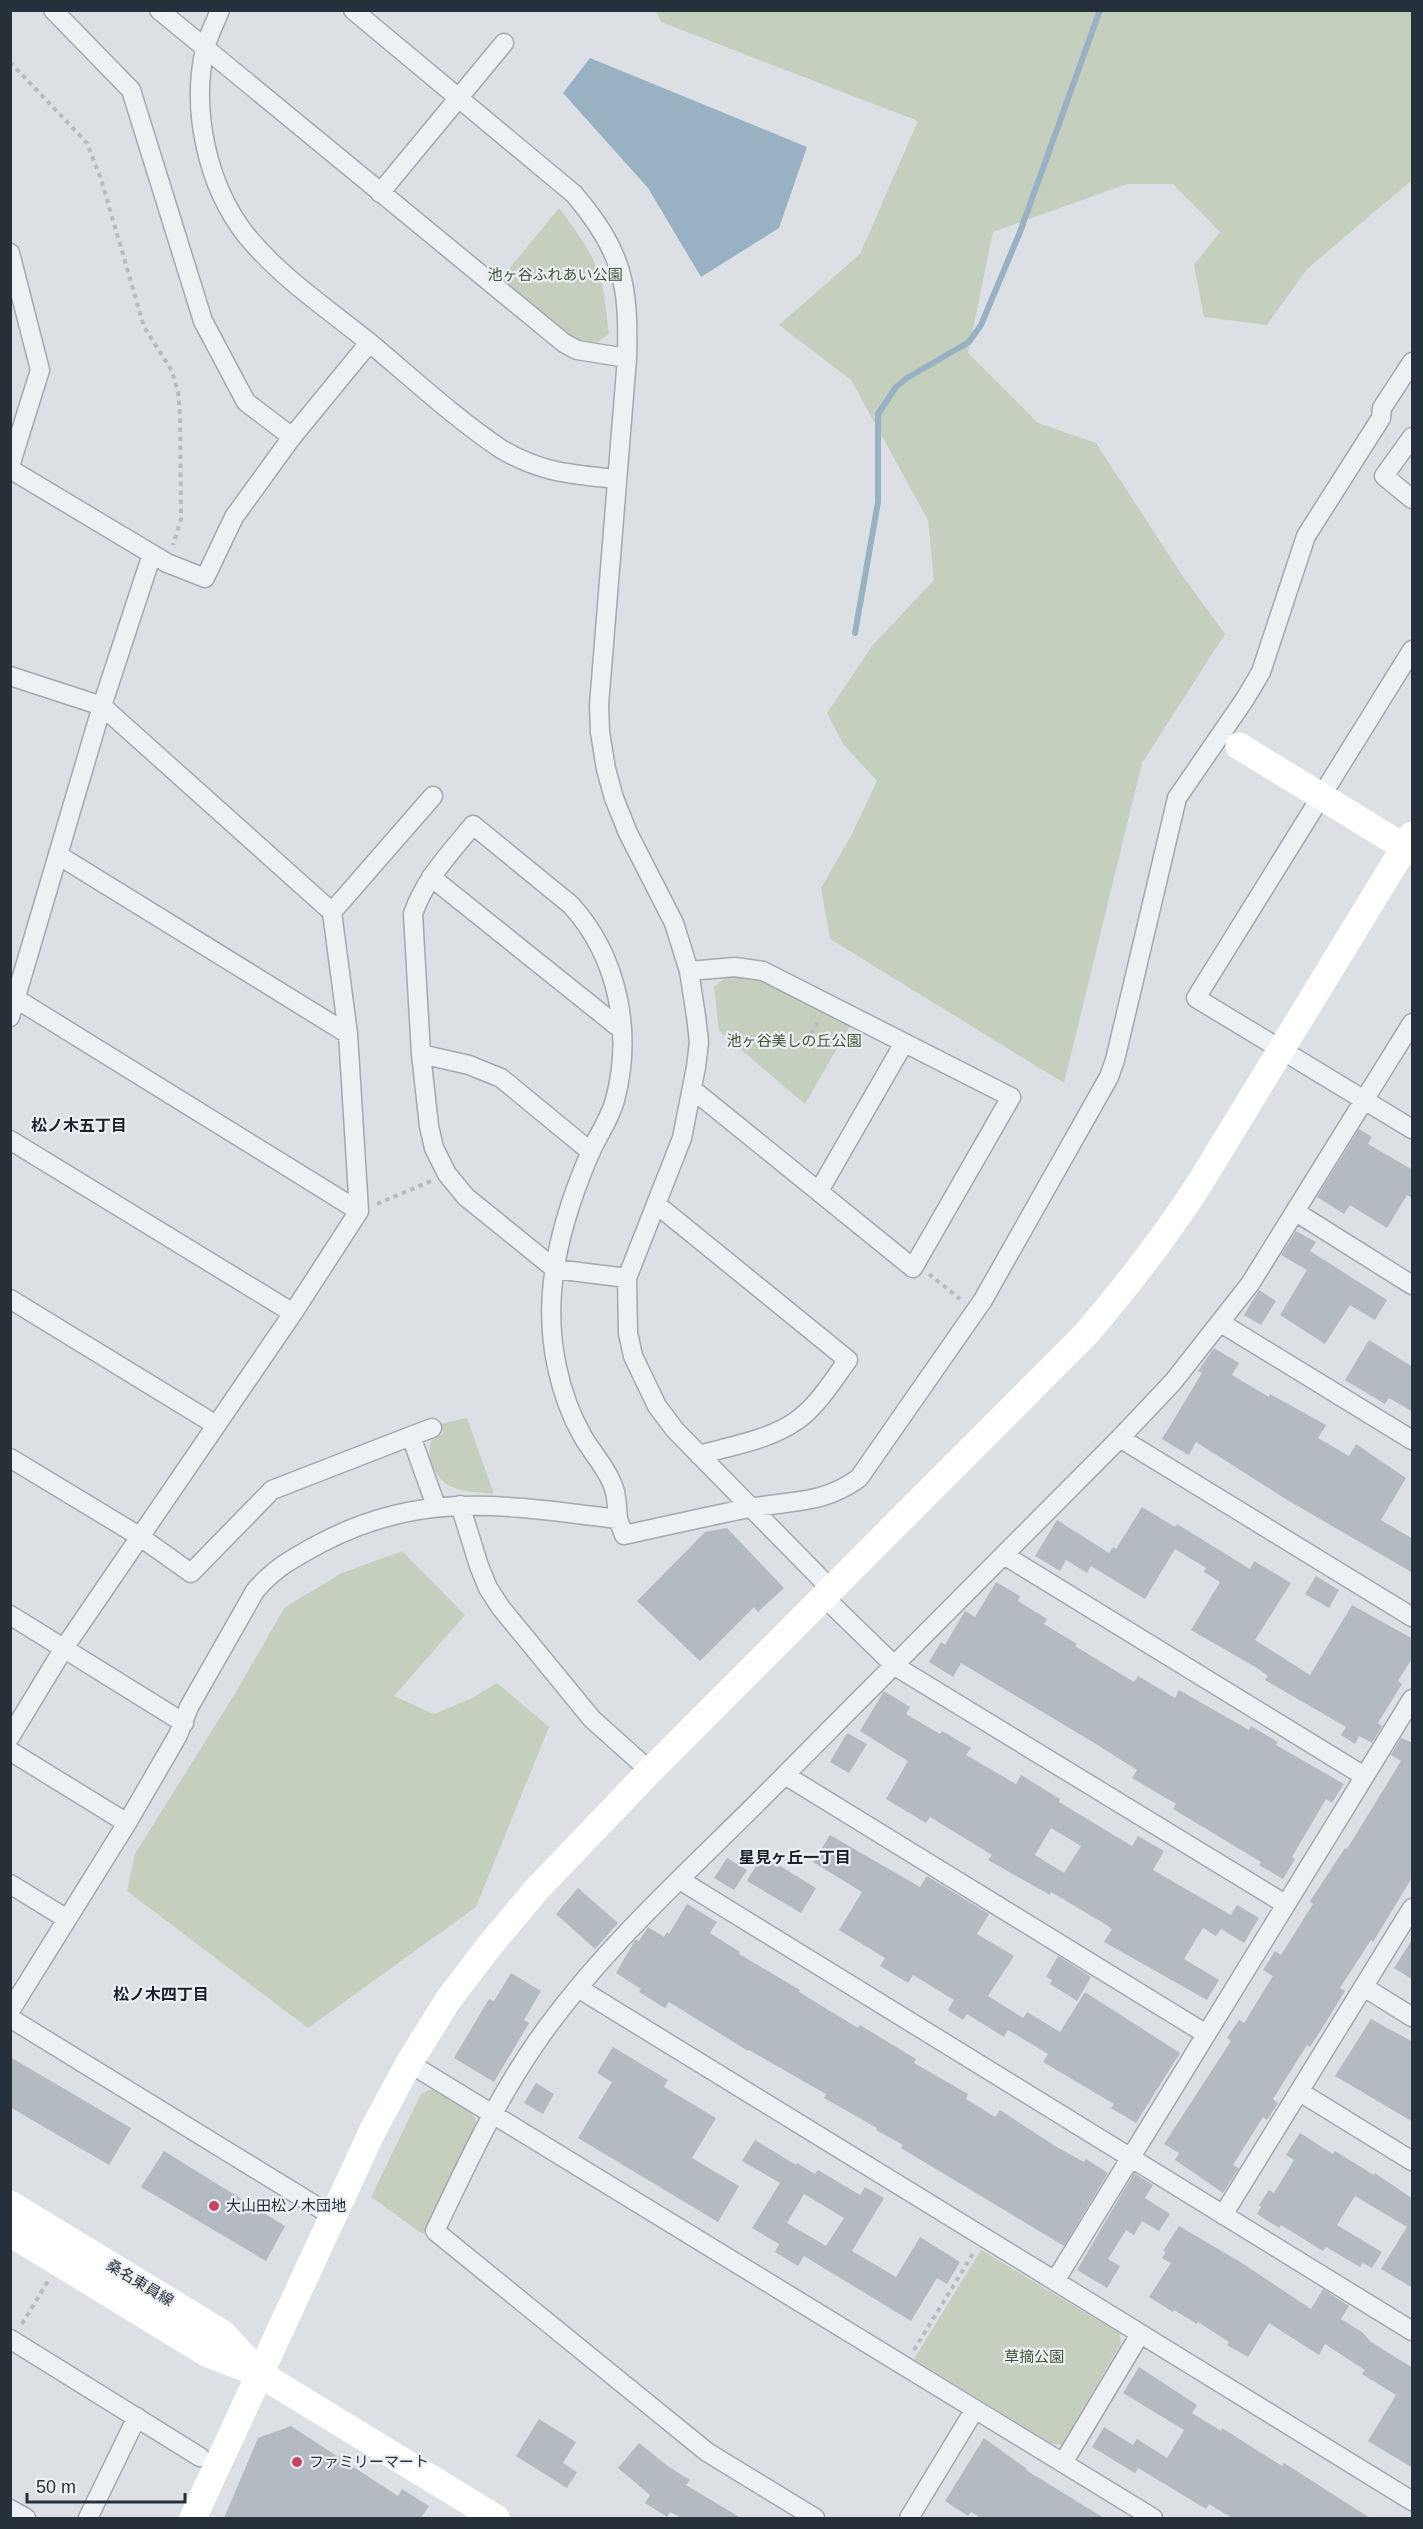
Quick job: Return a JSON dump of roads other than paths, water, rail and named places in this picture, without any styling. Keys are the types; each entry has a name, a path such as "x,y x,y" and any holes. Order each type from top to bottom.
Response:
{"street":[{"path":"53,10 131,90 203,321 246,402 292,437"},
{"path":"159,10 564,343 577,351 627,358"},
{"path":"220,10 205,48 201,80 201,113 205,143 222,195 246,234 273,263 489,441 518,459 558,473 616,479"},
{"path":"353,10 560,180 574,194 603,232 618,264 626,292 627,358 599,705 600,732 606,769 614,798 628,833 674,923 689,971 699,1042 682,1138 627,1278 628,1333 633,1356 657,1406 699,1455 752,1508 895,1666 1285,1904"},
{"path":"380,193 504,43"},
{"path":"10,254 18,303 40,370 10,468 160,558 205,578 234,517 292,437 369,343"},
{"path":"627,1278 555,1269 466,1197 447,1174 434,1148 429,1126 421,1054 413,914 420,893 473,825 571,905 583,918 608,961 619,998 623,1050 615,1100 603,1131 591,1152 558,1242 555,1269 552,1325 560,1380 582,1436 614,1490 618,1519 624,1535 752,1508 826,1498 859,1478 982,1300 1109,1077 1115,1060 1177,798 1261,672 1311,526 1381,418 1382,408 1413,362"},
{"path":"1413,437 1384,476 1413,499"},
{"path":"10,1017 13,997 102,706 160,558"},
{"path":"1413,650 1196,998 1413,1129"},
{"path":"10,676 102,706 332,912 348,1034 359,1211 293,1313 64,1648 10,1737"},
{"path":"194,2518 373,2130 409,2063 448,2000 537,1889 650,1771 1086,1334 1118,1296 1163,1239 1410,845 1323,797 1239,746"},
{"path":"332,912 433,796"},
{"path":"58,855 348,1034"},
{"path":"431,877 622,1030"},
{"path":"689,971 735,967 763,971 1011,1097 913,1268 692,1089"},
{"path":"13,997 359,1211"},
{"path":"815,2518 707,2452 435,2231 491,2114 538,2039 578,1988 601,1961 895,1666 1173,1382 1221,1323 1270,1255 1413,1023"},
{"path":"819,1191 904,1042"},
{"path":"421,1054 477,1068 501,1078 591,1152"},
{"path":"10,1140 293,1313"},
{"path":"656,1204 848,1360 817,1400 797,1421 774,1432 699,1455"},
{"path":"1296,1212 1413,1285"},
{"path":"10,1299 216,1425"},
{"path":"1221,1323 1413,1440"},
{"path":"10,1458 139,1536 191,1573 272,1490 432,1428"},
{"path":"411,1436 436,1506"},
{"path":"1120,1438 1413,1617"},
{"path":"460,1505 479,1566 488,1588 501,1608 592,1719 650,1771"},
{"path":"10,2011 127,1822 255,1591 286,1561 337,1534 381,1518 436,1506 511,1507 618,1519"},
{"path":"1004,1555 1364,1776"},
{"path":"10,1616 184,1722"},
{"path":"1055,2281 1364,1776 1407,1721 1413,1699"},
{"path":"10,1751 127,1822"},
{"path":"785,1775 1206,2034"},
{"path":"681,1880 1413,2331"},
{"path":"10,1884 67,1919"},
{"path":"1223,2216 1413,1908"},
{"path":"1364,1987 1413,2017"},
{"path":"578,1988 1413,2501"},
{"path":"10,2018 334,2217"},
{"path":"409,2063 1153,2518"},
{"path":"1300,2092 1413,2161"},
{"name":"桑名東員線","path":"10,2204 222,2333 260,2374"},
{"name":"桑名東員線","path":"10,2233 208,2354 260,2374 496,2518"},
{"path":"1063,2463 1140,2334"},
{"path":"11,2339 200,2457"},
{"path":"916,2516 975,2409"},
{"path":"88,2518 136,2417"},
{"path":"10,2509 26,2518"}],"water":[{"path":"590,58 807,147 779,228 701,277 648,188 563,93"}],"waterway":[{"path":"855,633 878,502 878,414 896,387 907,378 969,342 981,325 1020,232 1100,10"}],"place":[{"name":"大山田松ノ木団地","path":"214,2206"},
{"name":"ファミリーマート","path":"297,2462"}],"district":[{"name":"松ノ木五丁目","path":"79,1125"},
{"name":"星見ヶ丘一丁目","path":"795,1857"},
{"name":"松ノ木四丁目","path":"161,1994"}],"park label":[{"name":"池ヶ谷ふれあい公園","path":"555,275"},
{"name":"池ヶ谷美しの丘公園","path":"794,1041"},
{"name":"草摘公園","path":"1034,2357"}]}
